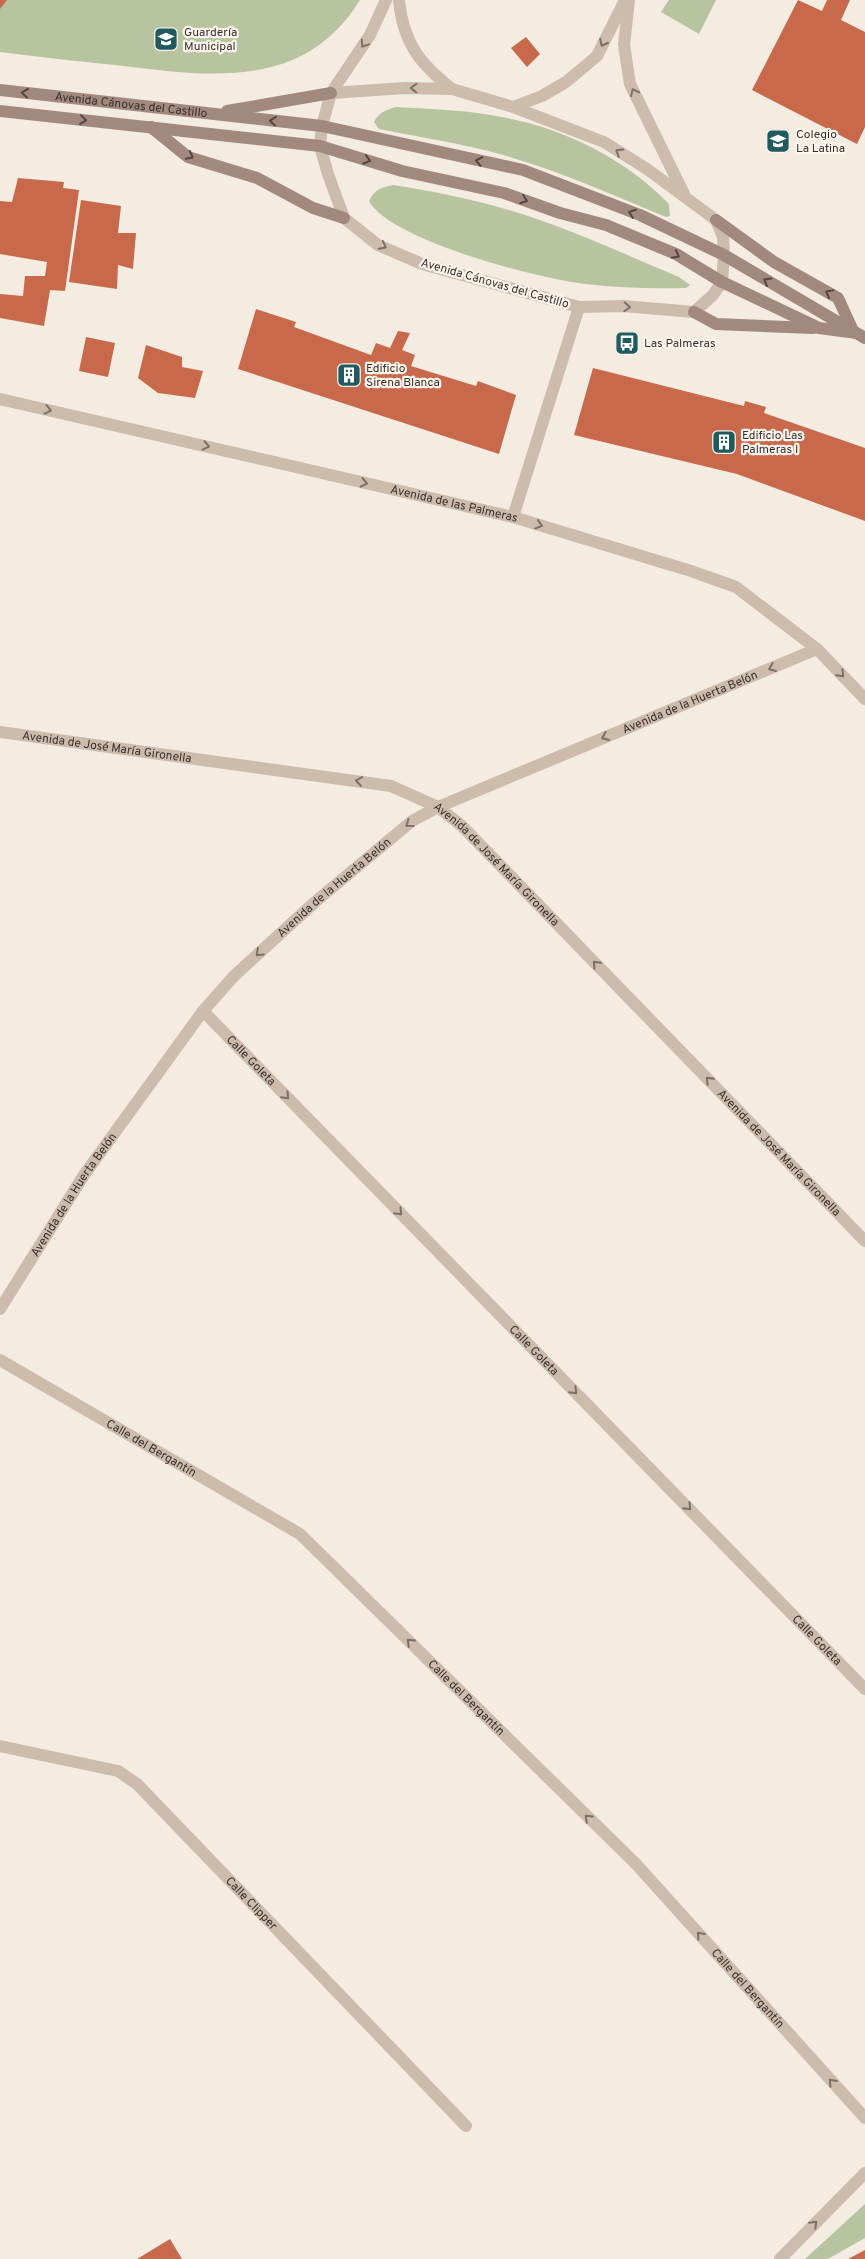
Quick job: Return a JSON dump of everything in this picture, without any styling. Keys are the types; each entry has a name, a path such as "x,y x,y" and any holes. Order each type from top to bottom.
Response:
{"main road":[{"name":"Avenida Cánovas del Castillo","path":"0,90 322,126 522,170 640,215 724,255 859,335"},
{"path":"212,114 331,93"},
{"name":"Avenida Cánovas del Castillo","path":"0,111 320,146 402,171 504,193 560,213 606,225 676,254 722,282 819,328 859,335"},
{"path":"151,127 188,157 257,178 313,208 344,218"},
{"path":"716,220 774,262 838,298 859,335"},
{"path":"694,312 716,324 819,328"}],"street":[{"path":"344,218 320,146 322,126 331,93 370,35 386,0"},
{"path":"399,0 400,10 412,49 430,72 452,90"},
{"path":"513,107 542,96 566,82 597,56 627,0"},
{"path":"627,0 624,45 630,84 686,199"},
{"path":"331,93 405,88 452,90 513,107 604,142 647,169 716,220 723,237 722,282 713,295 694,312"},
{"name":"Avenida Cánovas del Castillo","path":"344,218 378,245 422,264 579,307 623,306 694,312"},
{"path":"513,517 579,307"},
{"name":"Avenida de las Palmeras","path":"0,399 513,517 691,571 736,587 816,649 865,699"},
{"name":"Avenida de la Huerta Belón","path":"0,1309 84,1175 203,1011 234,976 322,896 412,821 438,807 816,649"},
{"name":"Avenida de José María Gironella","path":"0,732 391,786 438,807 462,826 865,1240"},
{"name":"Calle Goleta","path":"203,1011 865,1689"},
{"name":"Calle del Bergantín","path":"0,1360 300,1534 636,1864 865,2118"},
{"name":"Calle Clipper","path":"0,1746 118,1771 137,1784 466,2126"},
{"path":"780,2259 865,2173"}],"green space":[{"name":"Guardería Municipal","path":"0,0 360,0 338,29 313,49 285,63 255,70 224,73 191,73 0,52"},
{"path":"669,0 716,0 699,34 661,12"},
{"path":"396,107 449,110 489,115 525,122 571,137 614,160 652,188 669,204 670,216 666,217 528,162 455,143 379,129 374,122 378,116"},
{"path":"393,185 463,198 527,216 614,249 679,277 690,285 686,288 661,288 586,284 536,275 468,256 435,244 383,216 369,201 379,190"},
{"path":"865,2204 865,2238 828,2259 805,2259"}],"building":[{"path":"0,0 7,0 0,9"},
{"path":"798,0 822,11 827,0 850,0 841,20 865,32 865,127 857,144 752,90"},
{"path":"526,37 540,54 527,67 511,48"},
{"path":"18,178 64,182 63,188 79,190 65,291 50,290 44,326 0,318 0,294 23,296 25,276 45,276 47,262 0,254 0,201 12,202"},
{"path":"81,200 121,206 118,233 136,233 133,269 118,265 117,289 69,282"},
{"name":"Edificio Sirena Blanca","path":"256,309 296,322 294,327 371,355 376,343 390,348 398,331 410,333 402,350 415,355 411,366 476,386 478,381 516,395 499,454 238,369"},
{"path":"86,337 115,343 108,377 79,371"},
{"path":"146,345 182,357 182,367 203,371 195,398 158,393 138,378"},
{"name":"Edificio Las Palmeras I","path":"593,368 744,406 745,401 766,407 764,413 865,448 865,521 737,474 574,435"},
{"path":"170,2239 182,2259 137,2259"},
{"path":"865,2250 865,2259 848,2259"}],"place":[{"name":"Guardería Municipal","path":"166,39"},
{"name":"Colegio La Latina","path":"778,141"},
{"name":"Las Palmeras","path":"627,343"},
{"name":"Edificio Sirena Blanca","path":"349,375"},
{"name":"Edificio Las Palmeras I","path":"724,442"}]}
